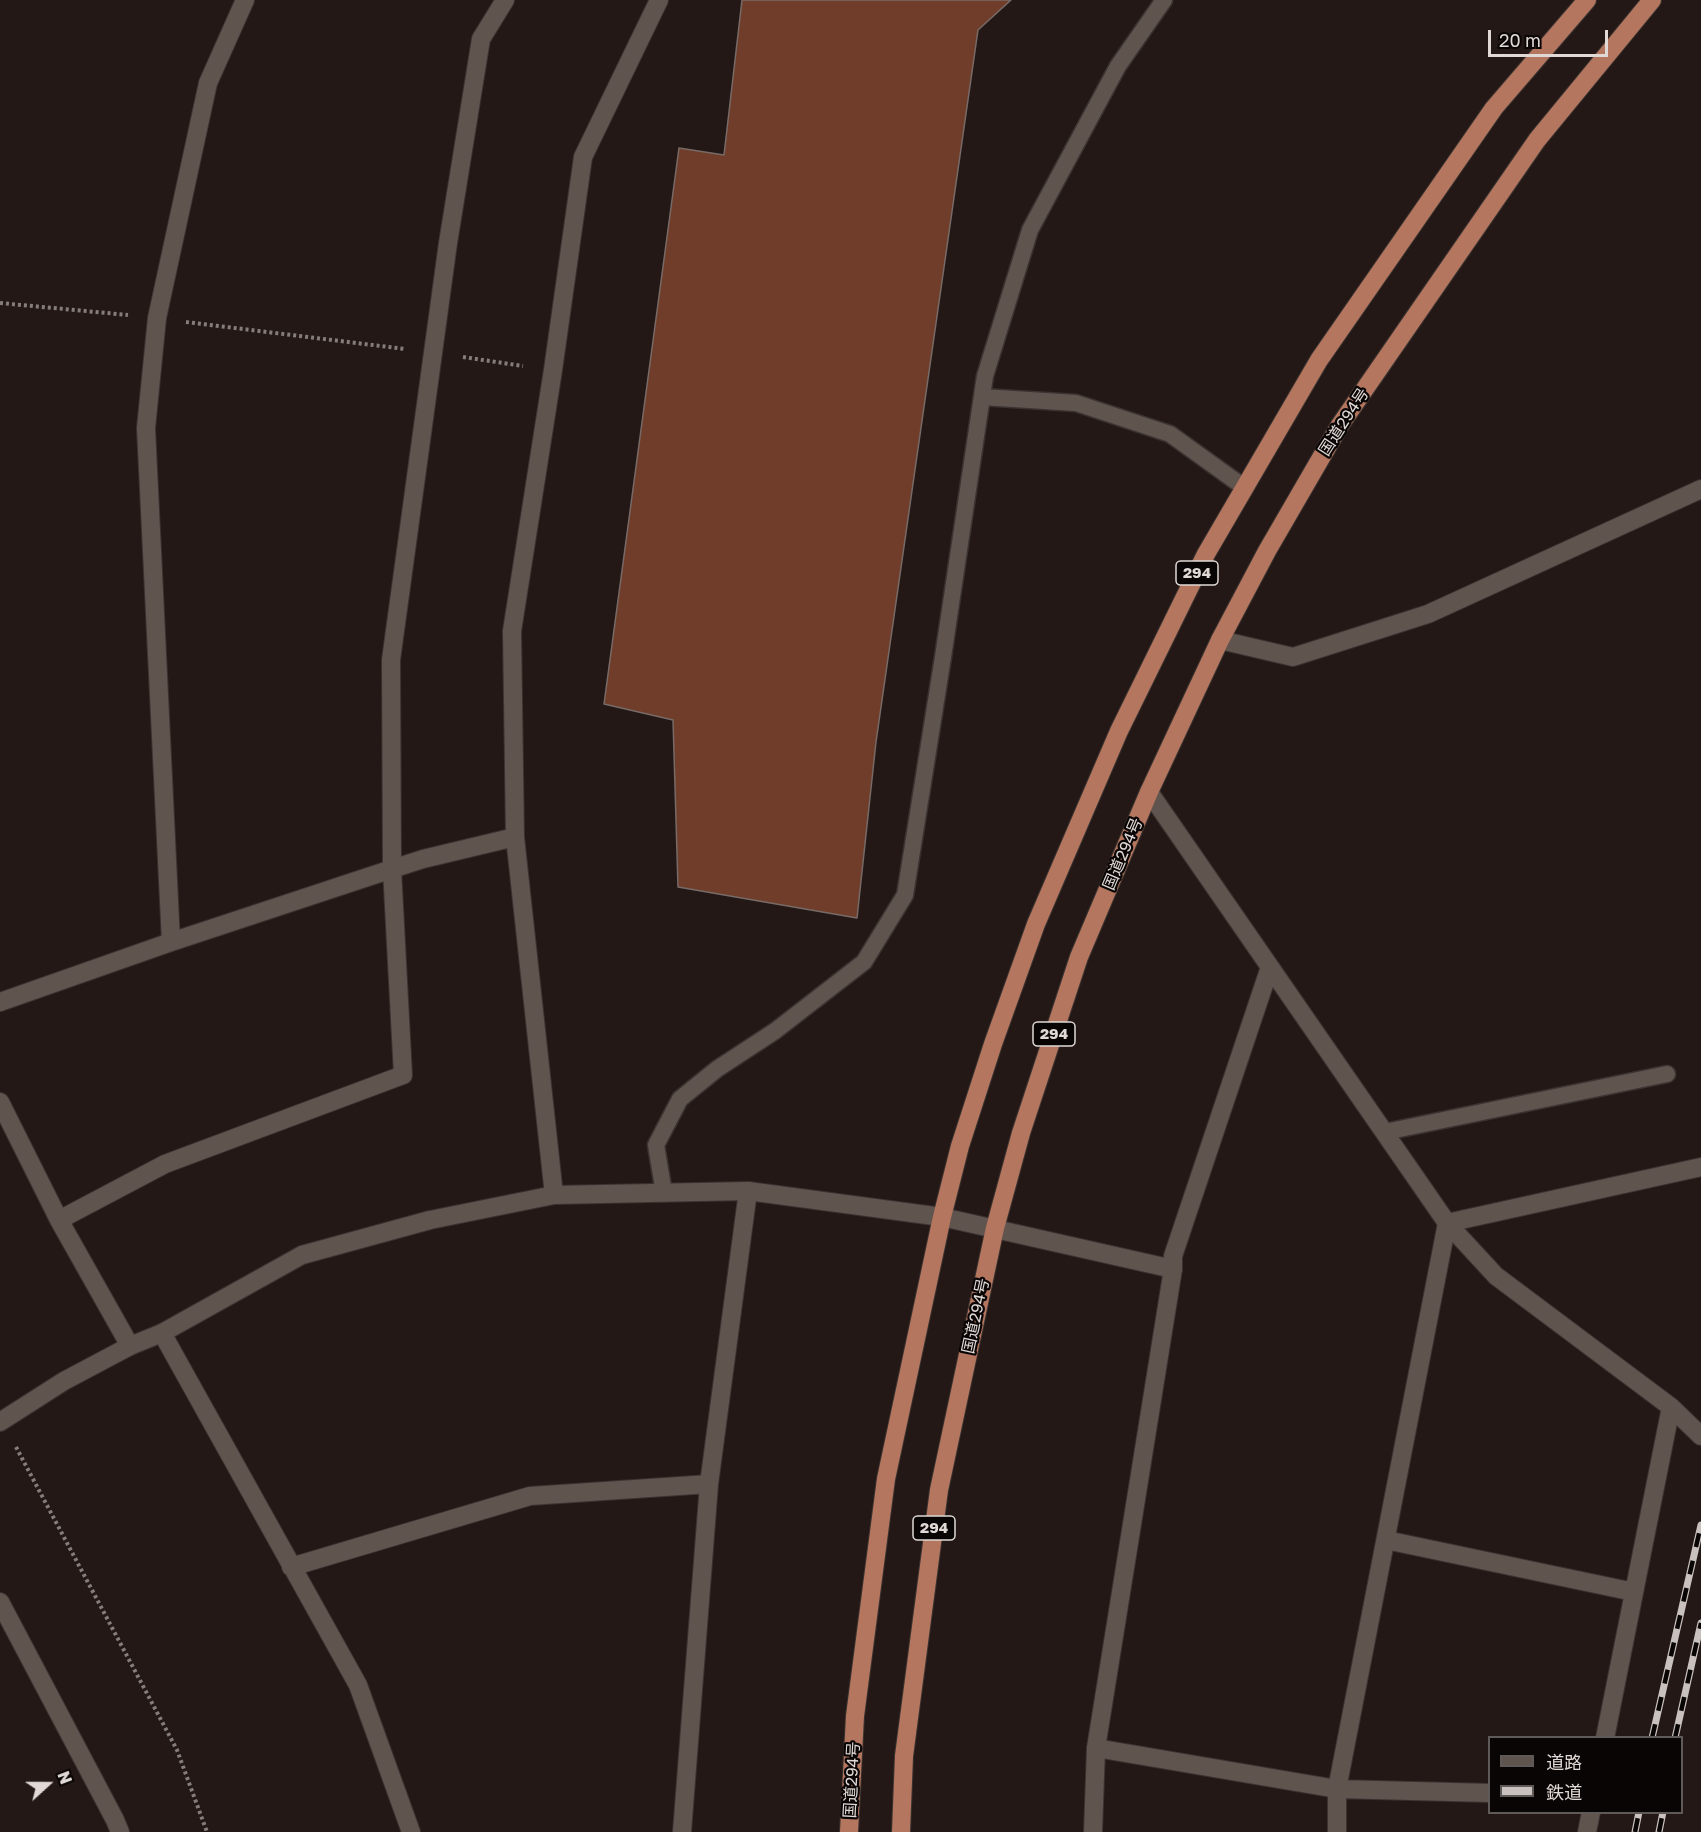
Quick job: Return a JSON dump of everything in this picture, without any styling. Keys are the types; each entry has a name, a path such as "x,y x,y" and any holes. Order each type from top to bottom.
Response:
{"highway":[{"name":"国道294号","path":"849,1832 855,1716 886,1479 942,1217 960,1146 993,1044 1036,924 1119,731 1206,554 1319,360 1488,118 1587,0"},
{"name":"国道294号","path":"901,1832 904,1756 939,1490 995,1228 1021,1133 1079,957 1149,792 1220,640 1267,551 1340,424 1537,140 1652,0"}],"street":[{"path":"171,942 146,428 157,318 208,83 245,0"},
{"path":"59,1220 165,1164 403,1075 392,868 392,660 448,243 481,39 505,0"},
{"path":"554,1195 515,837 512,632 553,370 583,157 660,0"},
{"path":"1220,640 1293,657 1428,614 1701,489"},
{"path":"1149,792 1447,1223 1496,1276 1671,1407 1701,1436"},
{"path":"0,1002 392,868 515,837"},
{"path":"1093,1832 1095,1748 1173,1269 1173,1256 1270,967"},
{"path":"0,1102 59,1220 130,1346"},
{"path":"1447,1223 1701,1167"},
{"path":"682,1832 709,1484 748,1191"},
{"path":"1,1422 64,1381 130,1346 162,1333 302,1255 430,1220 554,1195 748,1191 942,1217 1173,1269"},
{"path":"1337,1832 1337,1789 1447,1223"},
{"path":"162,1333 358,1685 411,1832"},
{"path":"1605,1736 1671,1407"},
{"path":"291,1567 530,1496 709,1484"},
{"path":"1386,1540 1634,1592"},
{"path":"0,1602 116,1820 120,1832"},
{"path":"1095,1748 1337,1789 1488,1793"},
{"path":"1587,1832 1591,1814"}],"lane":[{"path":"664,1193 657,1145 680,1099 717,1070 775,1031 864,962 905,895 985,376 1030,230 1118,66 1164,0"},
{"path":"982,397 1076,403 1170,434 1245,488"},
{"path":"1385,1132 1667,1074"}],"path":[{"path":"0,303 157,318 433,352 553,370"},
{"path":"1,1422 177,1750 207,1832"}],"building":[{"path":"742,0 1011,0 978,30 876,742 857,918 678,887 673,720 604,704 679,148 724,155"}],"railway":[{"path":"1652,1736 1701,1525"},
{"path":"1675,1736 1701,1623"},
{"path":"1635,1832 1639,1814"},
{"path":"1659,1832 1663,1814"}]}
